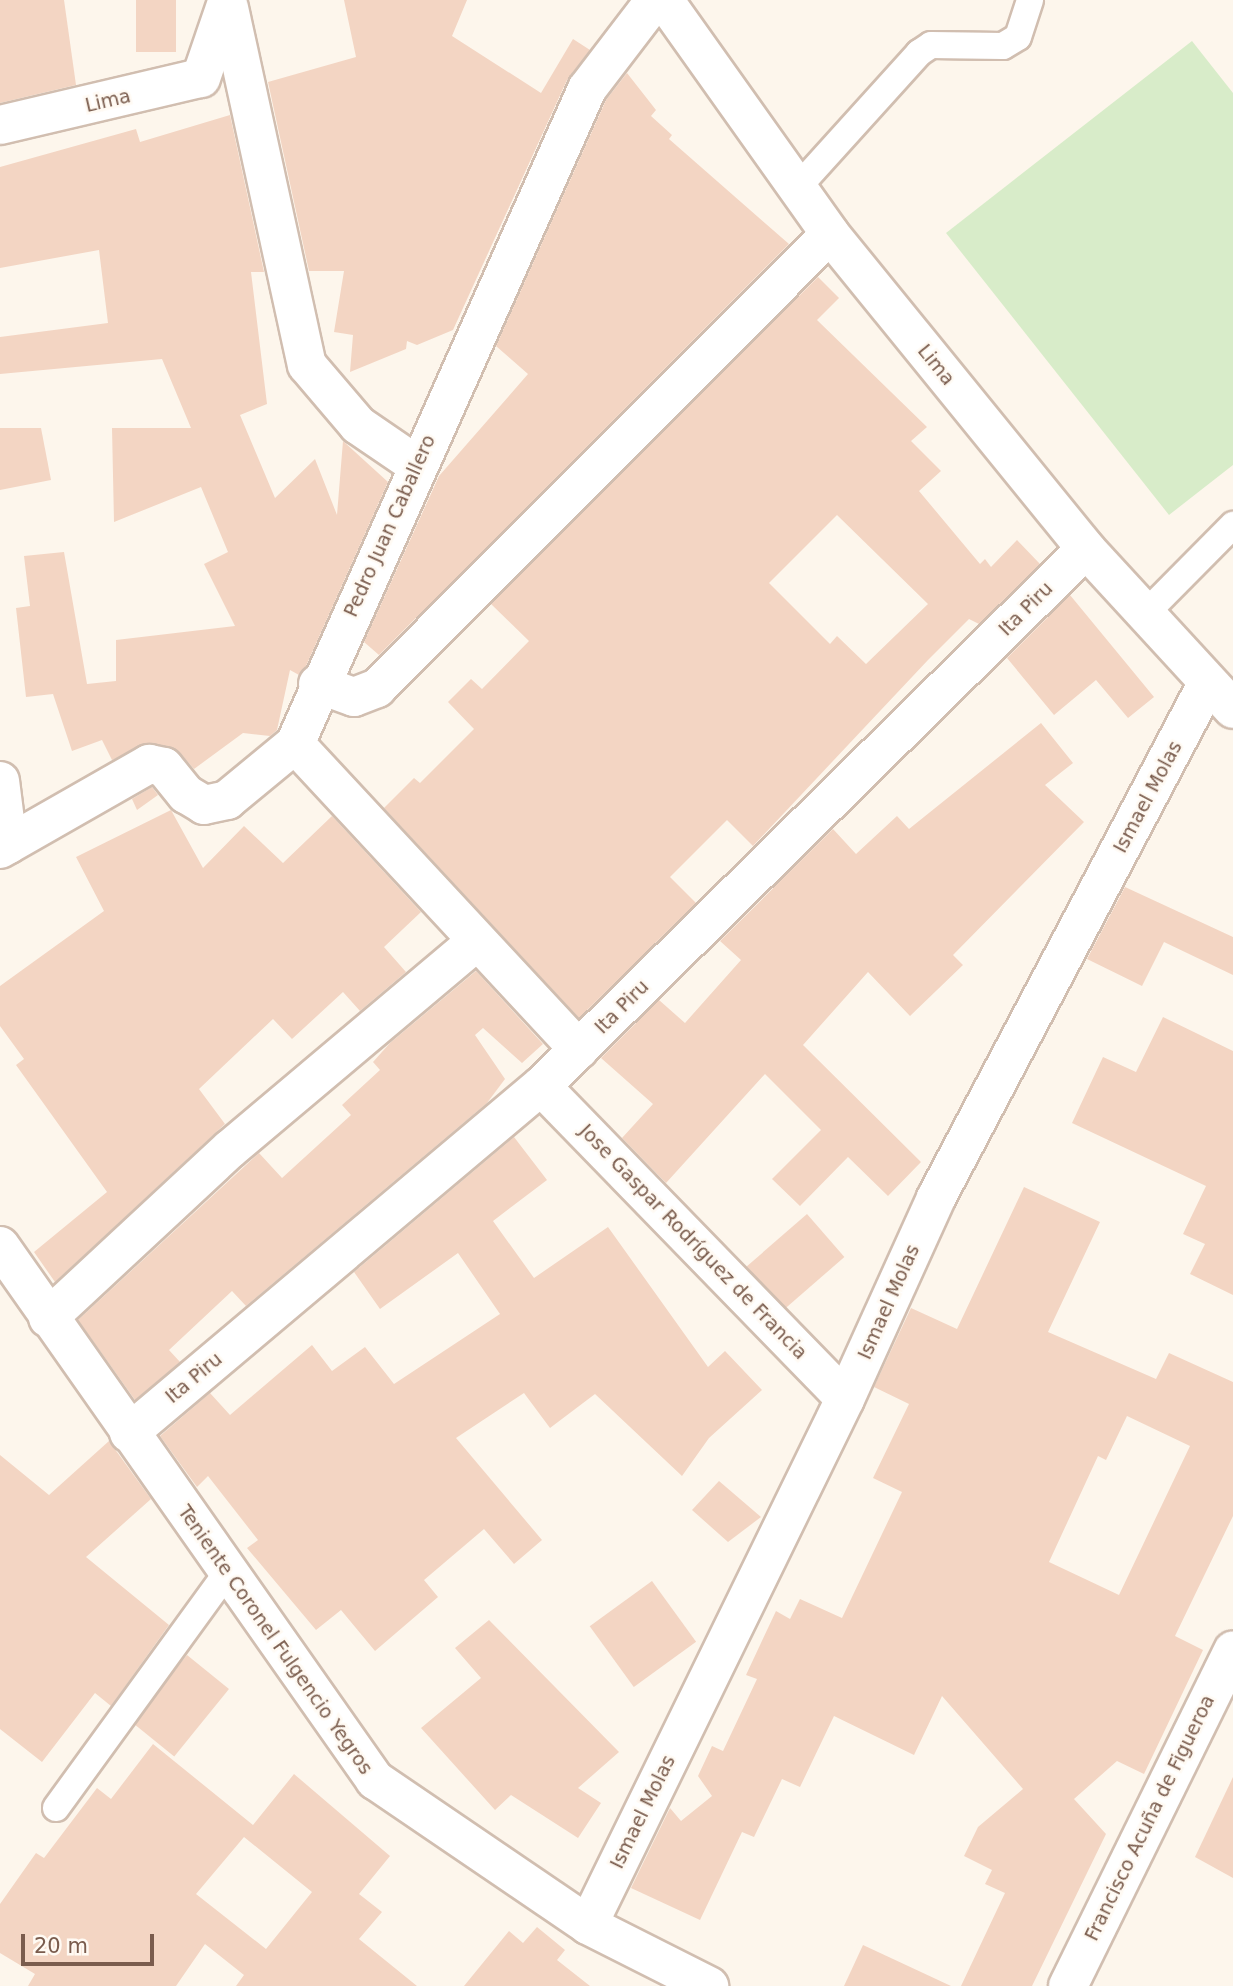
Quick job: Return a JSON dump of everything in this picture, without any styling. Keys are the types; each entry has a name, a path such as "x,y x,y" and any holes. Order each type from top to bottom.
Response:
{"street":[{"name":"Pedro Juan Caballero","path":"4,846 149,764 164,767 186,794 204,805 227,800 295,744 318,684 587,89 655,0"},
{"name":"Lima","path":"664,0 830,234 1086,549 1220,698"},
{"path":"228,4 307,365 358,425 418,466"},
{"name":"Lima","path":"0,125 186,84 201,78 228,4"},
{"path":"318,684 354,697 377,688 830,234"},
{"name":"Ita Piru","path":"130,1433 541,1086 1086,549"},
{"name":"Ismael Molas","path":"588,1925 845,1399 936,1198 1220,698"},
{"path":"295,744 579,1050"},
{"path":"0,781 4,846"},
{"path":"48,1318 230,1149 476,942"},
{"name":"Jose Gaspar Rodríguez de Francia","path":"541,1086 845,1399"},
{"name":"Teniente Coronel Fulgencio Yegros","path":"0,1246 226,1574 375,1780 588,1925 709,1986"},
{"name":"Francisco Acuña de Figueroa","path":"1068,1986 1233,1650"}],"lane":[{"path":"798,187 919,52 931,44 1003,46 1018,37 1030,0"},
{"path":"1144,615 1233,525"},
{"path":"56,1808 226,1574"}],"green space":[{"path":"1192,41 1233,93 1233,465 1169,515 946,233"}],"building":[{"path":"0,0 64,0 76,85 0,103"},
{"path":"136,0 176,0 176,52 136,52"},
{"path":"344,0 467,0 452,36 541,93 573,39 590,50 567,80 453,330 417,345 407,341 406,349 350,372 353,335 334,332 344,271 309,271 268,82 356,57"},
{"path":"627,73 656,110 651,116 672,135 669,139 789,244 379,655 364,642 439,476 528,374 496,346 606,100"},
{"path":"230,115 264,272 251,272 267,404 240,415 275,498 315,459 337,515 343,441 388,482 306,666 299,675 290,670 277,730 270,736 243,733 194,769 180,753 153,743 112,760 102,740 72,751 53,694 26,697 16,608 30,606 24,556 64,552 87,684 116,681 116,640 235,626 204,564 228,552 201,487 114,522 112,428 191,428 162,359 0,374 0,337 108,323 99,250 0,268 0,167 136,129 140,142"},
{"path":"818,277 839,298 817,320 927,427 911,441 941,471 919,491 980,564 985,559 991,567 1017,540 1040,564 979,624 969,619 753,846 727,820 670,877 696,903 579,1018 384,808 414,778 420,783 474,729 448,702 471,679 482,689 529,641 491,604","holes":["837,515 928,604 866,664 837,636 830,644 769,583"]},
{"path":"0,428 41,428 51,480 0,490"},
{"path":"1070,595 1154,697 1128,718 1096,680 1054,715 1007,658"},
{"path":"1041,723 1073,763 1045,785 1084,822 953,955 963,965 910,1016 868,972 803,1045 921,1162 888,1196 848,1157 800,1206 772,1179 821,1130 765,1074 666,1183 622,1138 653,1104 601,1058 659,1000 685,1023 741,960 720,941 833,829 856,854 897,816 909,829"},
{"path":"152,787 158,795 137,810 132,799"},
{"path":"171,810 203,868 244,826 283,863 332,816 421,912 384,947 406,972 360,1011 343,992 292,1039 273,1019 199,1089 225,1124 55,1282 34,1252 107,1192 16,1065 24,1059 0,1026 0,986 104,911 76,857"},
{"path":"1125,887 1233,937 1233,975 1164,942 1142,986 1087,959"},
{"path":"476,971 543,1044 522,1063 483,1028 475,1035 505,1079 487,1103 246,1306 232,1291 169,1350 180,1362 135,1400 78,1320 259,1153 282,1178 351,1115 342,1105 380,1070 373,1062 390,1043"},
{"path":"1163,1017 1233,1051 1233,1295 1190,1274 1205,1244 1183,1234 1206,1186 1072,1123 1103,1057 1136,1072"},
{"path":"514,1137 547,1180 493,1221 534,1278 608,1227 708,1367 725,1351 762,1390 709,1438 682,1476 595,1394 550,1428 524,1393 456,1438 542,1540 514,1564 484,1529 424,1580 438,1597 375,1651 341,1610 316,1630 247,1548 258,1540 208,1476 197,1487 160,1436 210,1393 230,1415 312,1345 332,1371 365,1347 394,1384 500,1314 458,1253 380,1309 354,1272"},
{"path":"1024,1187 1100,1222 1048,1332 1156,1379 1169,1353 1233,1382 1233,1516 1175,1636 1203,1650 1144,1774 1117,1761 1074,1799 1106,1834 1032,1986 961,1986 1005,1893 985,1884 992,1870 964,1856 978,1827 1023,1789 942,1696 914,1755 834,1716 800,1787 782,1779 754,1837 742,1832 700,1920 631,1888 670,1808 681,1821 712,1796 698,1776 712,1746 723,1751 757,1679 746,1675 776,1611 790,1619 800,1599 842,1618 902,1492 873,1478 909,1404 874,1387 911,1308 957,1329","holes":["1127,1416 1190,1446 1119,1595 1049,1562 1098,1456 1106,1460"]},
{"path":"807,1214 844,1257 784,1310 747,1266"},
{"path":"109,1441 151,1499 86,1557 169,1625 111,1706 95,1693 42,1762 0,1729 0,1455 49,1495"},
{"path":"719,1481 761,1517 728,1542 692,1510"},
{"path":"652,1581 696,1642 634,1687 590,1626"},
{"path":"489,1620 619,1752 578,1788 601,1803 578,1838 511,1795 495,1810 421,1728 481,1678 455,1648"},
{"path":"187,1655 229,1689 174,1757 132,1723"},
{"path":"153,1744 253,1825 294,1774 390,1856 359,1894 382,1912 359,1939 417,1986 236,1986 244,1975 205,1944 176,1986 28,1986 35,1974 0,1953 0,1904 36,1853 44,1858 97,1788 111,1799","holes":["244,1837 312,1892 266,1949 196,1894"]},
{"path":"1233,1777 1233,1878 1195,1857"},
{"path":"537,1927 565,1950 557,1960 590,1986 464,1986 509,1931 523,1943"},
{"path":"863,1945 951,1986 844,1986"}]}
